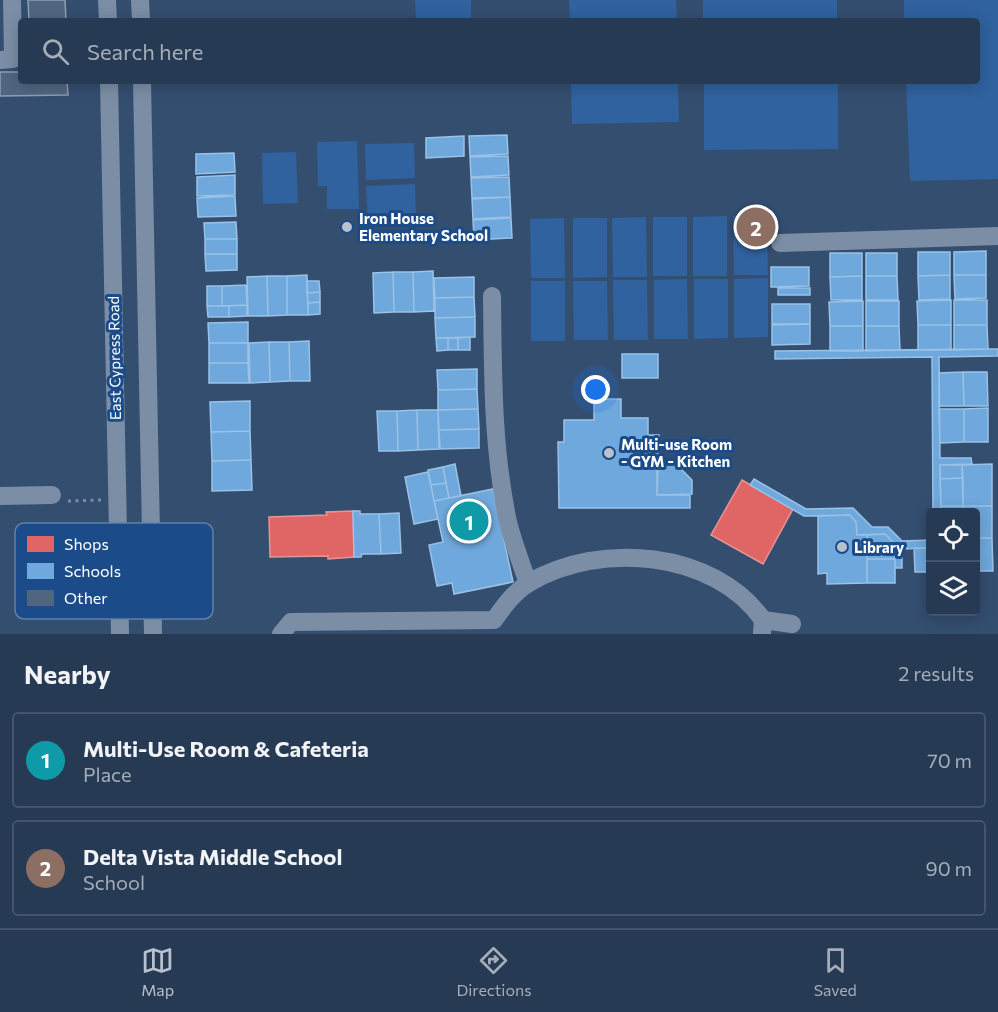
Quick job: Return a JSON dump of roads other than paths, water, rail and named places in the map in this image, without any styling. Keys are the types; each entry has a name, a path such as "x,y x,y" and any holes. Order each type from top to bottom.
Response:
{"street":[{"path":"0,60 13,59 12,0"},
{"path":"107,0 108,18"},
{"path":"140,0 141,18"},
{"name":"East Cypress Road","path":"109,84 118,523"},
{"path":"142,84 151,523"},
{"path":"780,243 998,236"},
{"path":"492,296 494,420 501,480 509,524 528,583"},
{"path":"0,496 52,495"},
{"path":"281,634 291,622 494,627 506,602 528,583 559,569 594,560 639,557 685,567 716,579 753,606 763,627 792,624"},
{"name":"East Cypress Road","path":"120,619 120,634"},
{"path":"153,619 153,634"}],"place":[{"name":"Iron House Elementary School","path":"347,227"},
{"name":"Delta Vista Middle School","path":"756,227"},
{"name":"Multi-use Room - GYM - Kitchen","path":"609,453"},
{"name":"Multi-Use Room & Cafeteria","path":"469,521"},
{"name":"Library","path":"842,547"}]}
